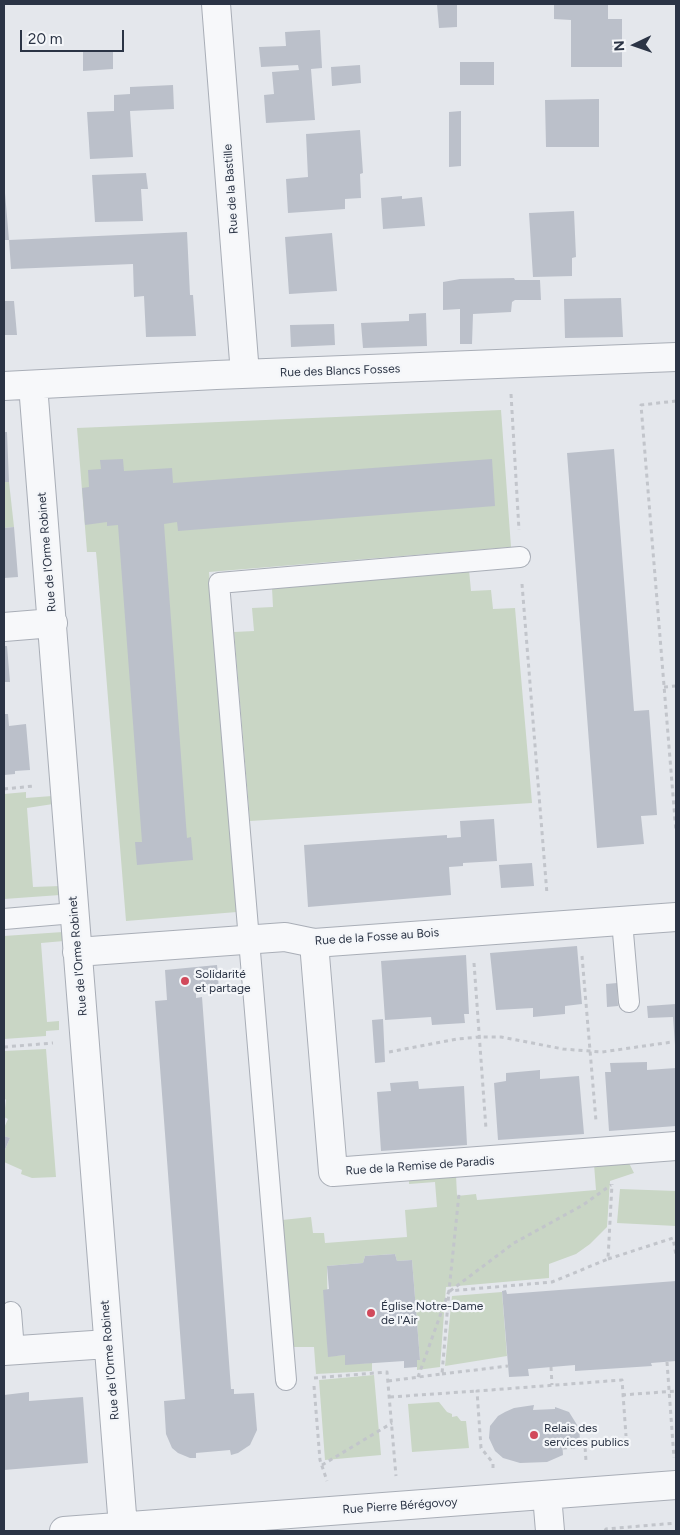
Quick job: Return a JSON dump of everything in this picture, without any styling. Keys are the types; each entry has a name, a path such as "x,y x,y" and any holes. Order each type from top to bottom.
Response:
{"street":[{"name":"Rue de la Bastille","path":"216,4 245,374"},
{"name":"Rue des Blancs Fosses","path":"4,386 245,374 676,358"},
{"name":"Rue de l'Orme Robinet","path":"33,385 123,1527"},
{"path":"4,627 53,623"},
{"name":"Rue de la Fosse au Bois","path":"78,952 285,937 314,942 549,924 676,917"},
{"name":"Rue de la Remise de Paradis","path":"314,942 333,1172 676,1146"},
{"path":"9,1350 108,1344"},
{"name":"Rue Pierre Bérégovoy","path":"64,1531 123,1527 299,1522 328,1511 676,1486"},
{"path":"547,1494 550,1531"}],"lane":[{"path":"286,1380 219,583 520,557"},
{"path":"4,919 74,913"},
{"path":"622,921 629,1002"},
{"path":"9,1350 11,1312"}],"path":[{"path":"676,401 641,405 664,687 675,795 676,832"},
{"path":"512,417 520,557 549,924"},
{"path":"664,687 676,686"},
{"path":"582,946 596,1123"},
{"path":"473,954 486,1131"},
{"path":"389,1052 457,1038 479,1037 501,1037 590,1052 629,1050 672,1042"},
{"path":"4,1047 84,1040"},
{"path":"442,1374 459,1199 458,1163"},
{"path":"418,1377 449,1291 514,1242 583,1205 612,1184 608,1259"},
{"path":"449,1291 552,1282 608,1259 673,1238 676,1255"},
{"path":"667,1362 674,1458"},
{"path":"388,1381 508,1366"},
{"path":"551,1367 552,1385"},
{"path":"286,1380 387,1372 398,1506"},
{"path":"314,1378 322,1465 327,1479 328,1511"},
{"path":"390,1397 622,1380 626,1436"},
{"path":"477,1391 481,1448"},
{"path":"622,1395 676,1391"},
{"path":"322,1465 392,1423"},
{"path":"563,1448 585,1446 586,1465"},
{"path":"605,1531 606,1529 676,1524"}],"green space":[{"path":"501,410 511,547 209,572 237,912 126,921 97,562 96,552 87,552 77,428"},
{"path":"4,482 9,482 14,527 4,528"},
{"path":"469,570 471,591 491,590 493,609 515,608 532,803 250,821 234,632 254,631 252,608 273,607 272,588"},
{"path":"26,792 26,798 52,796 53,804 27,808 33,887 60,886 60,895 4,899 4,794"},
{"path":"63,932 64,941 41,943 47,1022 59,1021 59,1030 46,1031 46,1036 4,1039 4,936"},
{"path":"46,1049 56,1177 32,1178 21,1174 22,1170 4,1162 4,1152 10,1138 4,1136 4,1128 8,1119 4,1117 6,1100 4,1098 4,1051"},
{"path":"628,1161 634,1173 610,1181 607,1227 590,1244 576,1254 549,1264 549,1278 446,1287 440,1367 417,1370 417,1360 420,1360 412,1260 397,1261 395,1254 365,1256 363,1263 327,1266 328,1356 345,1355 345,1364 372,1363 372,1371 316,1374 314,1347 293,1347 282,1220 311,1217 313,1233 324,1233 325,1243 407,1237 405,1210 437,1207 435,1182 409,1184 409,1178 456,1175 457,1196 476,1194 477,1200 596,1190 594,1164"},
{"path":"620,1189 676,1191 676,1226 617,1223"},
{"path":"502,1292 507,1356 445,1366 452,1296"},
{"path":"374,1375 381,1455 325,1460 319,1380"},
{"path":"439,1402 447,1412 452,1414 452,1417 457,1416 461,1421 466,1421 469,1448 412,1452 408,1404"}],"building":[{"path":"437,4 457,4 457,27 439,28"},
{"path":"554,4 608,4 608,19 622,19 622,67 571,67 571,20 554,19"},
{"path":"320,30 322,68 311,69 315,120 266,123 264,95 274,94 272,72 299,70 298,65 261,67 259,47 286,46 285,32"},
{"path":"113,50 113,69 83,71 83,51"},
{"path":"460,62 494,62 494,85 460,85"},
{"path":"360,65 361,83 332,86 331,67"},
{"path":"173,85 174,109 130,111 133,157 90,159 87,112 114,111 114,95 130,94 130,87"},
{"path":"599,99 599,147 546,147 545,100"},
{"path":"461,111 461,166 449,167 449,112"},
{"path":"360,130 363,173 360,174 361,198 345,199 345,209 288,213 286,179 308,177 306,134"},
{"path":"146,173 148,189 141,189 143,221 95,222 92,175"},
{"path":"5,193 9,240 4,240"},
{"path":"402,196 402,199 422,197 425,226 383,229 381,198"},
{"path":"574,211 576,257 572,258 572,276 533,277 529,213"},
{"path":"187,232 190,295 193,295 196,336 146,337 144,296 134,297 133,264 11,269 9,240"},
{"path":"332,233 337,291 289,294 285,237"},
{"path":"514,278 515,280 540,280 541,300 515,300 512,302 511,312 473,314 472,344 460,344 460,309 443,310 443,282 460,279"},
{"path":"621,298 623,337 565,338 564,299"},
{"path":"4,301 14,301 17,335 4,335"},
{"path":"426,313 427,346 363,348 361,323 409,321 409,314"},
{"path":"334,324 335,345 291,347 290,325"},
{"path":"4,432 7,432 9,482 4,482"},
{"path":"614,449 634,711 649,710 657,815 641,816 644,844 597,848 567,453"},
{"path":"123,459 124,471 172,468 173,483 492,459 495,506 178,531 177,522 164,524 187,838 191,837 193,860 137,865 135,842 142,842 118,525 107,526 107,522 85,525 82,488 89,487 88,470 101,469 100,460"},
{"path":"14,527 18,577 4,578 4,528"},
{"path":"4,646 7,646 10,682 4,682"},
{"path":"4,714 8,714 9,726 26,724 30,770 15,771 15,774 4,775"},
{"path":"494,819 497,861 463,863 463,866 449,867 451,895 308,907 304,845 447,835 447,838 461,837 460,821"},
{"path":"532,863 534,886 501,888 499,865"},
{"path":"577,946 582,1004 565,1006 565,1014 533,1017 533,1008 496,1010 490,953"},
{"path":"466,955 469,1014 464,1014 465,1023 432,1025 431,1017 385,1020 381,961"},
{"path":"217,965 219,990 196,991 196,998 202,997 231,1389 234,1389 234,1394 254,1393 257,1430 250,1445 238,1453 231,1455 230,1450 196,1453 196,1458 190,1458 172,1448 166,1434 164,1401 185,1399 155,1001 167,1000 165,970"},
{"path":"617,983 618,1006 607,1007 606,984"},
{"path":"676,1004 675,1045 673,1017 648,1018 647,1006"},
{"path":"383,1019 385,1062 375,1063 372,1020"},
{"path":"647,1062 647,1070 676,1068 676,1126 609,1131 605,1072 611,1072 610,1063"},
{"path":"540,1070 540,1079 579,1076 584,1134 498,1140 494,1083 506,1081 506,1073"},
{"path":"418,1081 419,1089 464,1086 467,1145 381,1151 377,1092 391,1091 390,1083"},
{"path":"4,1136 10,1138 4,1152"},
{"name":"Église Notre-Dame de l'Air","path":"395,1254 397,1261 412,1260 420,1360 417,1360 417,1367 404,1368 404,1361 345,1365 345,1355 328,1357 323,1290 329,1289 327,1266 363,1263 365,1256"},
{"path":"676,1281 676,1361 651,1363 652,1366 575,1371 575,1365 528,1369 529,1376 509,1377 502,1291 506,1290 507,1294"},
{"path":"29,1392 29,1401 83,1397 88,1463 4,1470 4,1395"},
{"name":"Relais des services publics","path":"534,1405 533,1410 555,1409 555,1407 569,1412 579,1428 580,1440 562,1440 563,1455 547,1462 520,1463 503,1458 495,1451 489,1438 490,1426 498,1416 505,1412 514,1408"}],"place":[{"name":"Solidarité et partage","path":"185,981"},
{"name":"Église Notre-Dame de l'Air","path":"371,1313"},
{"name":"Relais des services publics","path":"534,1435"}]}
